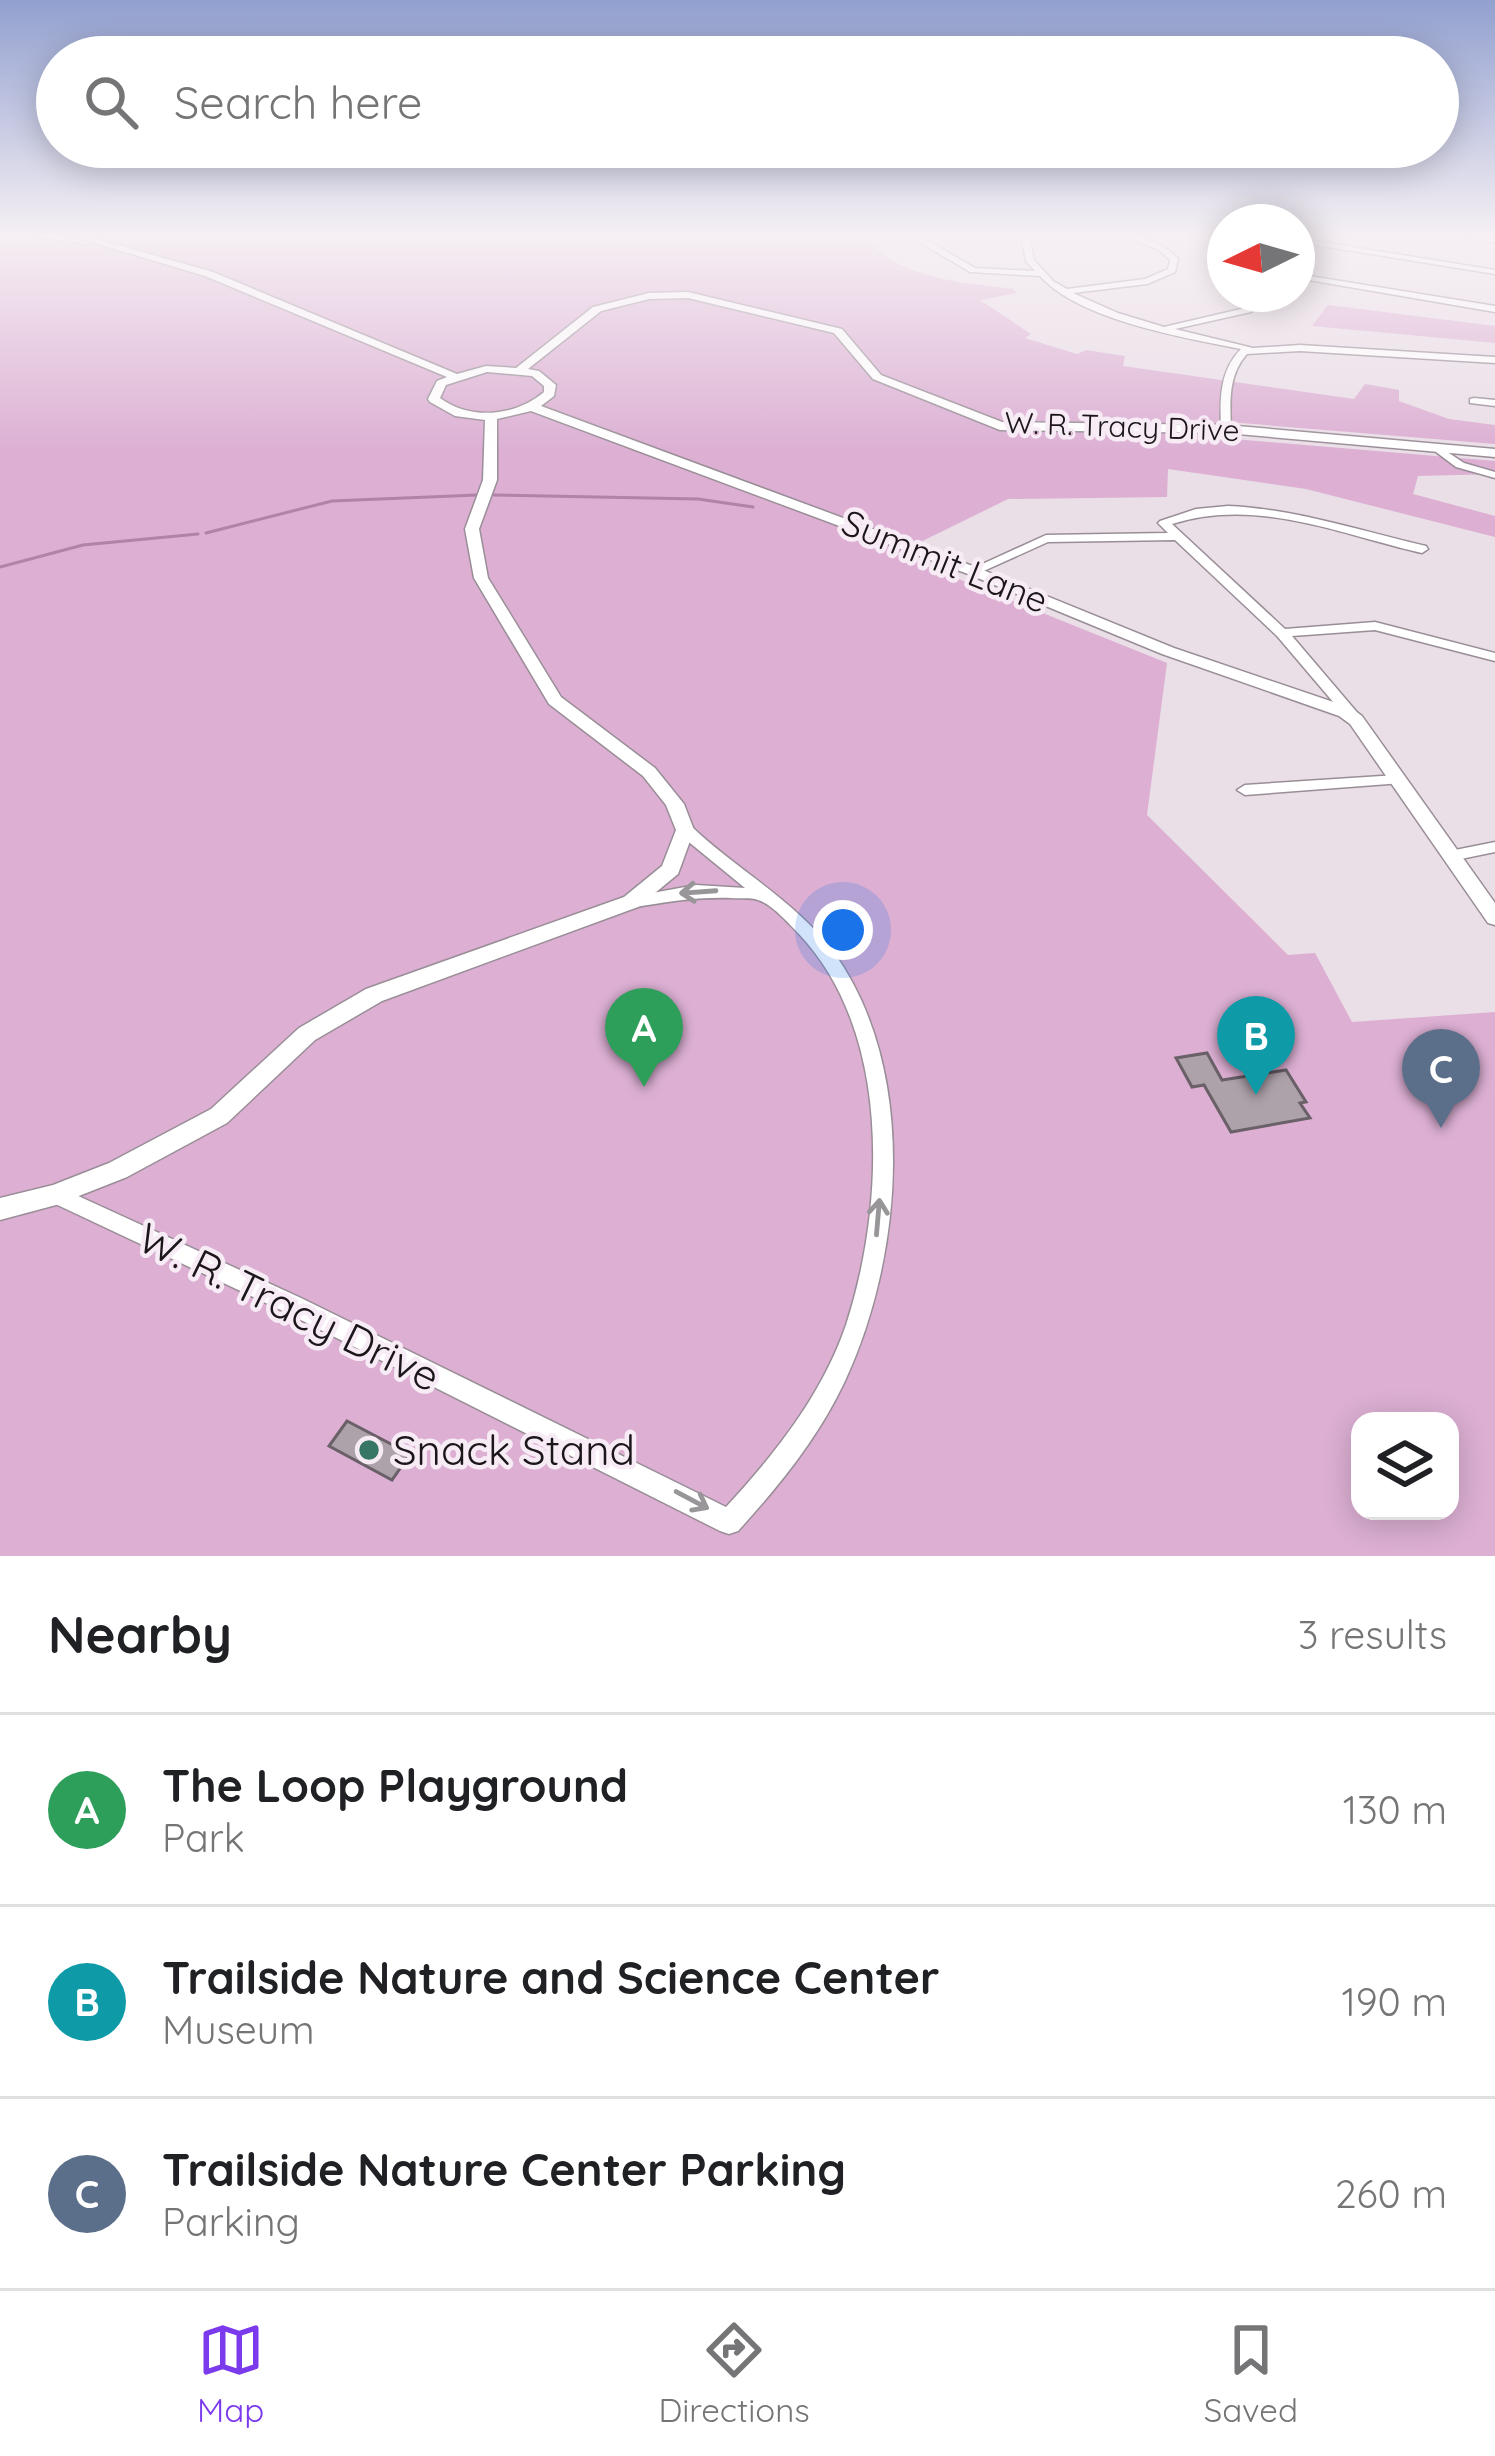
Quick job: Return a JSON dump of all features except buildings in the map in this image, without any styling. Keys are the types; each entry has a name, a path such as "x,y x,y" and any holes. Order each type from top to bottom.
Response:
{"street":[{"path":"289,308 453,376"},
{"name":"W. R. Tracy Drive","path":"520,370 602,308"},
{"name":"W. R. Tracy Drive","path":"741,308 838,331 878,376 936,396 990,424 1044,430 1226,428 1495,453"},
{"path":"1105,308 1156,331 1252,349 1495,360"},
{"path":"1156,331 1239,312"},
{"path":"1226,428 1225,394 1236,356 1252,349"},
{"path":"486,369 520,370 550,386 544,400 532,407 490,415 440,406 434,391 453,376 486,369"},
{"path":"1474,401 1495,403"},
{"name":"Summit Lane","path":"532,407 1356,720"},
{"name":"W. R. Tracy Drive","path":"56,1196 293,1305 729,1522 790,1453 836,1377 866,1291 880,1210 879,1110 862,1027 818,944 685,830 675,804 649,772 555,700 482,578 472,529 490,480 490,415"},
{"path":"1440,450 1460,465 1495,475"},
{"path":"1422,549 1260,511 1209,513 1164,523 1282,634 1356,720 1495,918"},
{"path":"973,571 1046,539 1175,536"},
{"path":"1282,634 1376,626 1495,657"},
{"path":"1245,790 1397,780"},
{"name":"W. R. Tracy Drive","path":"631,902 670,868 685,830"},
{"path":"1451,856 1495,847"},
{"name":"W. R. Tracy Drive","path":"0,1209 56,1196 219,1116 307,1034 374,994 631,902 696,891 766,896"}],"shaded area":[{"path":"0,308 991,308 1031,334 1025,338 1077,354 1086,350 1125,356 1123,366 1354,399 1365,384 1399,390 1399,401 1449,419 1495,425 1495,444 1217,421 1223,438 1495,461 1495,474 1418,476 1413,494 1495,516 1495,537 1306,489 1168,469 1167,497 1008,499 896,554 1167,663 1147,815 1288,955 1315,953 1352,1022 1495,1012 1495,1556 0,1556"},
{"path":"1326,308 1349,308 1495,326 1495,343 1312,326"}],"waterway":[{"path":"206,533 332,501 477,495"},
{"path":"494,495 698,499 753,507"},
{"path":"0,567 83,545 198,534"}],"place":[{"name":"The Loop Playground","path":"644,1087"},
{"name":"Trailside Nature and Science Center","path":"1256,1095"},
{"name":"Trailside Nature Center Parking","path":"1441,1128"},
{"name":"Snack Stand","path":"369,1450"}]}
